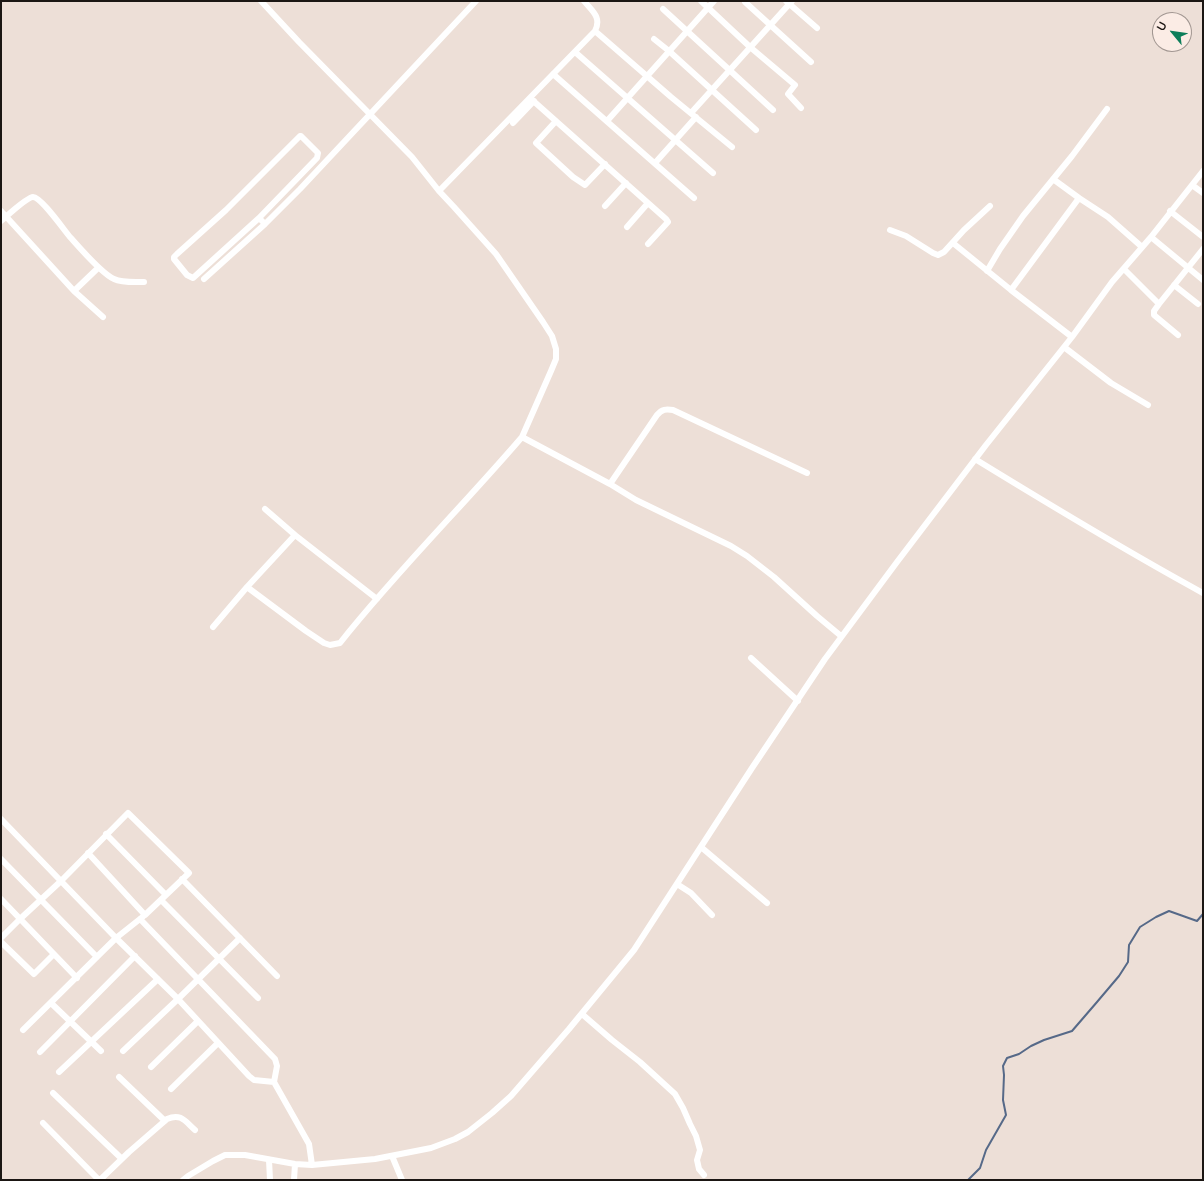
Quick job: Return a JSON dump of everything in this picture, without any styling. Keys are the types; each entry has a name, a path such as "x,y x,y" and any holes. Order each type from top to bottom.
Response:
{"street":[{"path":"248,587 324,643 330,645 340,643 392,581 489,476 522,437 556,359 556,349 552,336 496,254 439,191 412,157 298,42 261,1"},
{"path":"204,279 265,224 476,1"},
{"path":"513,123 553,74 595,31 598,18 584,1"},
{"path":"701,1 750,47 795,85 788,94 802,108"},
{"path":"607,121 714,1"},
{"path":"745,2 811,62"},
{"path":"655,163 676,140 712,90 789,2 817,28"},
{"path":"663,9 773,110"},
{"path":"595,31 732,147"},
{"path":"654,39 670,51 756,130"},
{"path":"575,52 713,173"},
{"path":"553,74 694,198"},
{"path":"439,191 532,99"},
{"path":"532,99 666,219 668,222 648,244"},
{"path":"987,271 1000,248 1023,216 1108,109"},
{"path":"556,121 536,143 573,177 585,185 605,164"},
{"path":"301,136 318,153 317,158 259,218 193,278 187,275 174,259 177,254 226,210 301,136"},
{"path":"187,1179 213,1161 226,1155 245,1155 294,1164 312,1165 351,1162 431,1148 468,1132 511,1096 626,961 752,768 841,636 975,459 1072,337 1103,294 1203,172"},
{"path":"1053,179 1113,221 1142,247"},
{"path":"605,206 626,183"},
{"path":"1192,185 1203,193"},
{"path":"3,219 31,197 35,198 45,207 98,268 113,279 119,281 144,282"},
{"path":"1011,290 1079,198"},
{"path":"627,227 648,203"},
{"path":"890,230 912,239 936,255 944,252 964,230 990,206"},
{"path":"1,211 3,219 74,291 103,317"},
{"path":"1170,211 1203,237"},
{"path":"259,218 265,224"},
{"path":"1151,237 1203,280"},
{"path":"953,243 1072,337"},
{"path":"1178,336 1153,313 1203,249"},
{"path":"74,291 98,268"},
{"path":"1124,269 1159,304"},
{"path":"1174,285 1198,304"},
{"path":"1064,347 1111,383 1148,405"},
{"path":"610,484 657,415 661,410 666,409 673,410 807,473"},
{"path":"522,437 610,484 642,503 724,542 747,556 774,577 841,636"},
{"path":"975,459 1065,514 1203,593"},
{"path":"265,509 295,535 377,599"},
{"path":"213,627 295,535"},
{"path":"751,658 798,701"},
{"path":"1,938 128,813 189,873 145,915 116,938 23,1030"},
{"path":"1,818 60,881 178,999 252,1079 274,1082"},
{"path":"106,834 220,959 258,998"},
{"path":"701,847 768,904"},
{"path":"88,853 145,915"},
{"path":"1,859 97,957"},
{"path":"182,879 277,976"},
{"path":"677,884 690,893 712,915"},
{"path":"1,899 77,978"},
{"path":"140,919 275,1059 277,1066 274,1082 310,1147 312,1165"},
{"path":"123,1051 220,959 240,938"},
{"path":"1,942 34,974 54,954"},
{"path":"40,1052 135,956"},
{"path":"59,1072 158,979"},
{"path":"51,1003 101,1051"},
{"path":"582,1014 661,1080 675,1094 696,1136 700,1150 697,1160 699,1169 704,1175"},
{"path":"151,1067 198,1021"},
{"path":"171,1089 218,1043"},
{"path":"119,1077 165,1121"},
{"path":"53,1093 122,1159"},
{"path":"43,1124 100,1180 165,1121 175,1116 179,1116 195,1130"},
{"path":"392,1156 402,1180"},
{"path":"269,1160 270,1180"},
{"path":"294,1164 294,1180"}],"waterway":[{"path":"968,1180 980,1168 986,1150 1006,1115 1003,1100 1003,1066 1007,1058 1019,1054 1044,1040 1072,1031 1119,976 1128,962 1129,945 1140,927 1169,911 1197,921 1203,914"}]}
